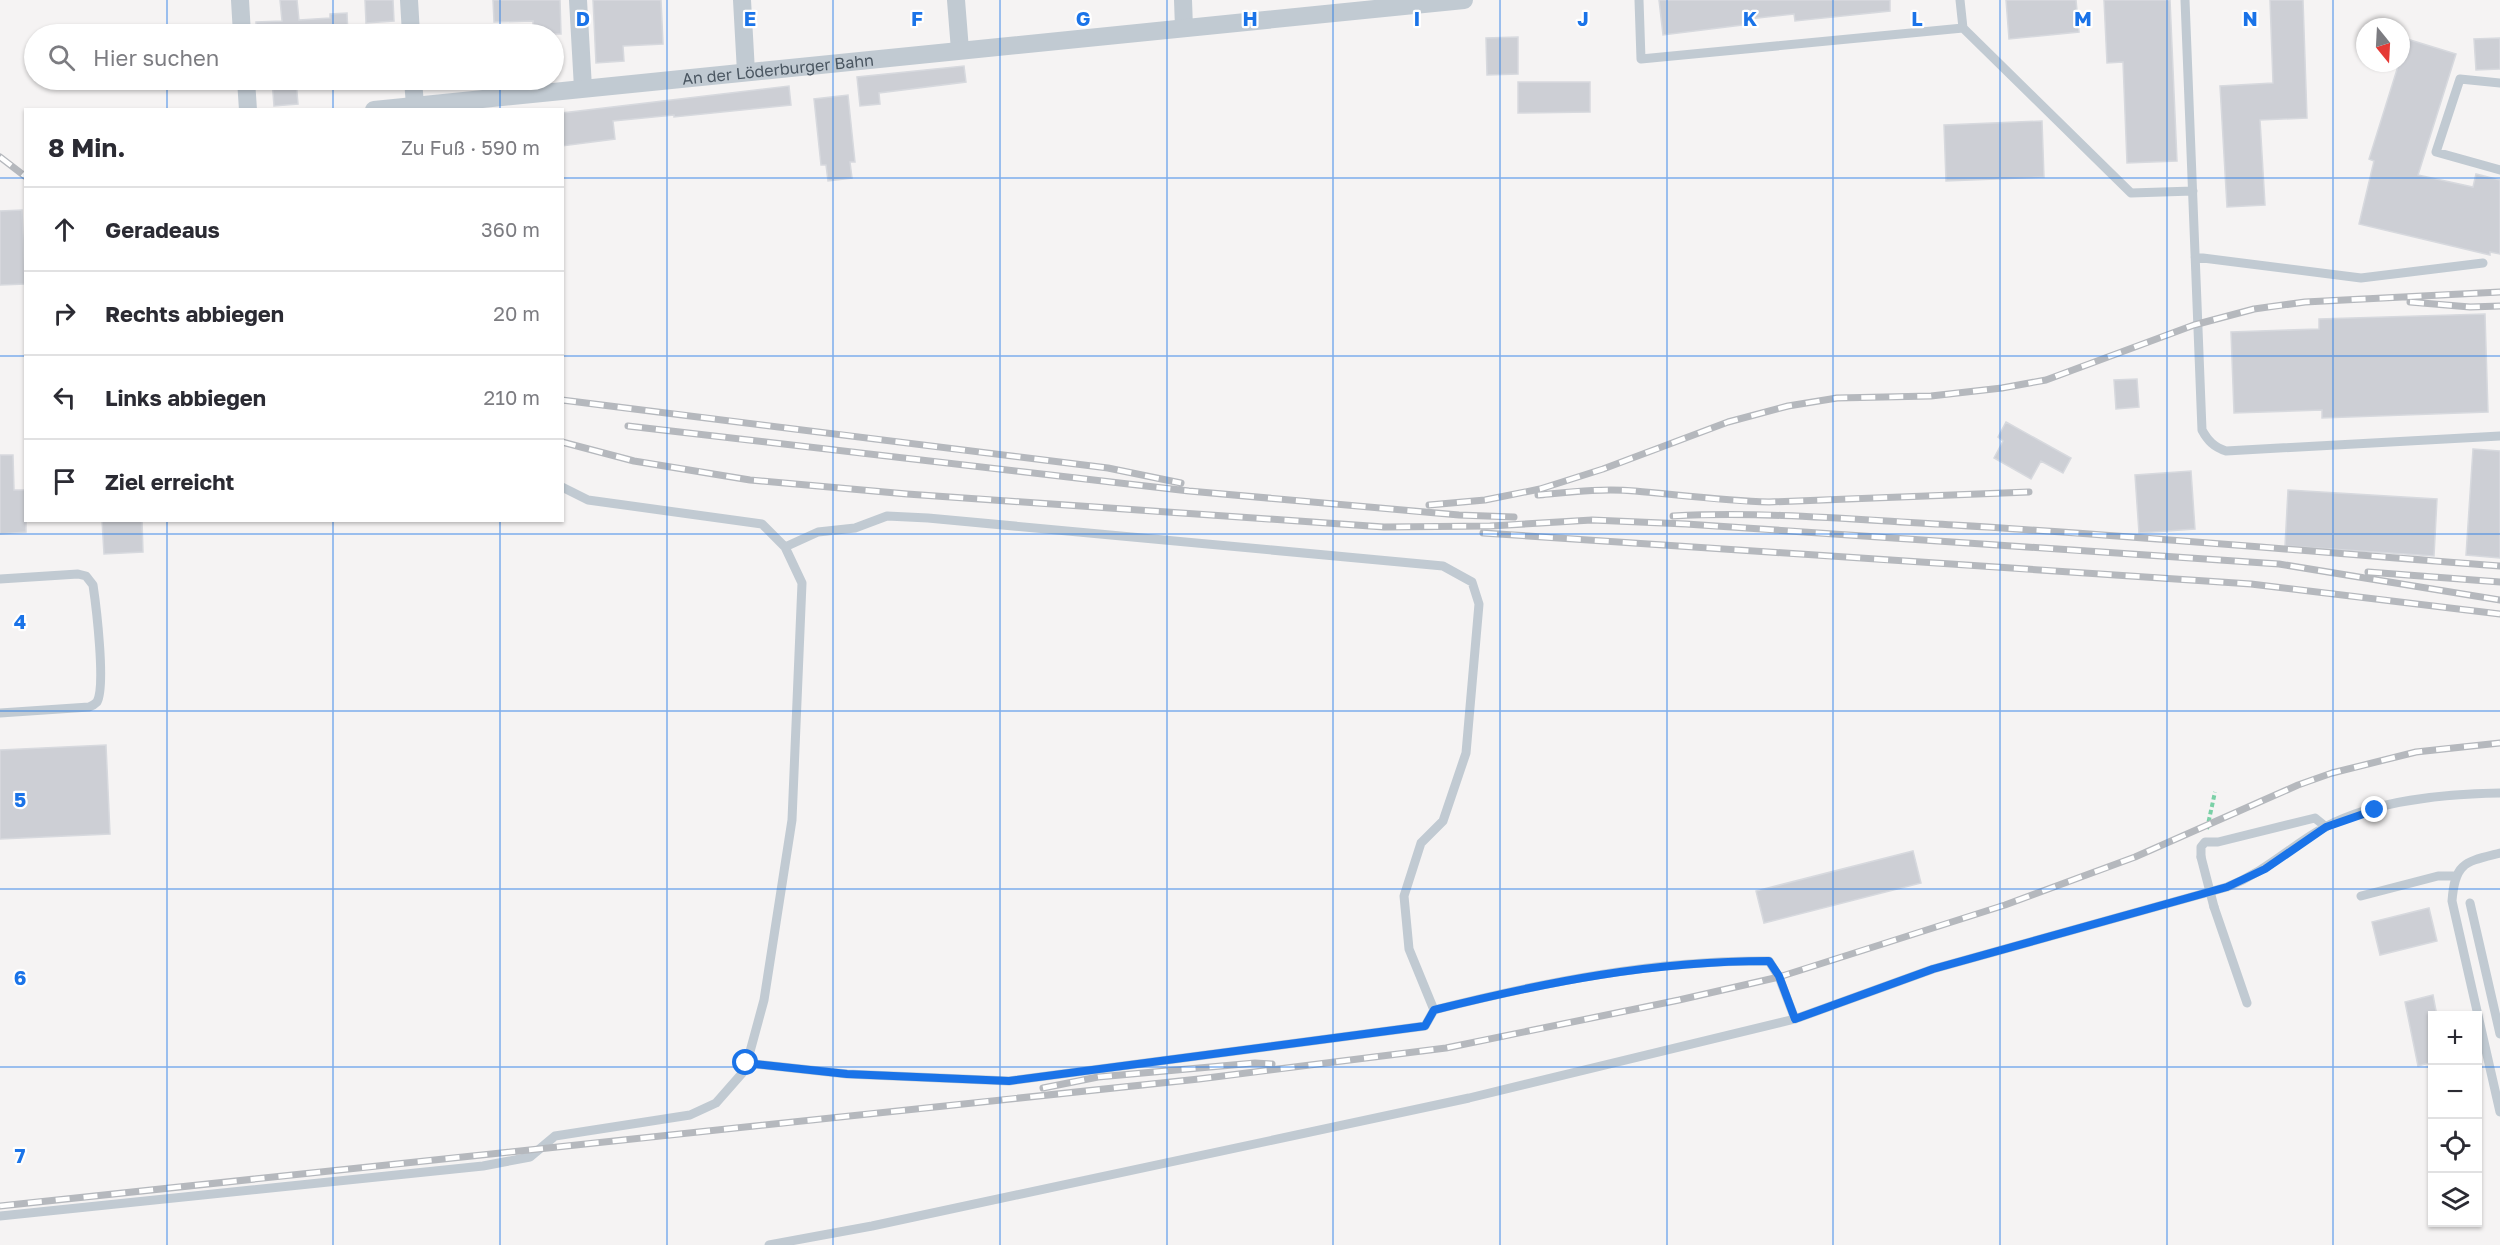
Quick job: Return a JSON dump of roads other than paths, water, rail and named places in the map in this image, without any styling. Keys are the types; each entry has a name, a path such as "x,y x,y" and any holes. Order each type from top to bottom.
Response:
{"street":[{"path":"240,0 241,24"},
{"path":"409,0 410,24"},
{"path":"578,0 583,88"},
{"path":"742,0 746,72"},
{"path":"957,0 960,50"},
{"path":"1183,0 1184,28"},
{"name":"An der Löderburger Bahn","path":"564,90 1464,0"},
{"path":"247,90 248,108"},
{"path":"414,90 415,105"},
{"name":"An der Löderburger Bahn","path":"390,108 563,90"}],"lane":[{"path":"1640,0 1641,59 1963,28"},
{"path":"1960,0 1963,28 2131,194 2193,191"},
{"path":"2185,0 2202,430 2207,439 2216,448 2226,451 2500,436"},
{"path":"2500,83 2460,79 2436,152 2500,170"},
{"path":"2195,257 2361,278 2483,263"},
{"path":"0,1216 483,1166 530,1157 555,1136 690,1115 716,1103 745,1070 764,1000 792,820 802,583 785,547 762,524 588,500 564,488"},
{"path":"785,547 818,532 855,528 887,516 1443,566 1472,582 1479,604 1466,753 1443,821 1421,843 1404,896 1409,949 1434,1010"},
{"path":"0,579 78,574 86,576 93,585 100,660 99,695 96,703 89,707 0,713"},
{"path":"769,1245 884,1223 1469,1098 1795,1019 1933,969 2227,887 2265,869 2326,827 2343,819 2412,800 2500,793"},
{"path":"2247,1003 2214,907 2201,857 2201,847 2205,842 2218,842 2315,818 2326,827"},
{"path":"2500,853 2467,862 2455,876 2452,901 2500,1112"},
{"path":"2361,896 2438,876 2455,876"},
{"path":"2470,903 2500,1034"},
{"path":"746,1063 847,1074 1009,1081 1425,1026 1434,1010 1526,987 1613,971 1731,961 1769,961 1779,976 1795,1019"}],"railway":[{"path":"0,157 24,175"},
{"path":"1429,505 1485,500 1540,489 1603,469 1728,422 1788,406 1837,398 1931,396 2002,388 2046,380 2194,325 2254,309 2305,302 2500,292"},
{"path":"2410,302 2470,307 2500,306"},
{"path":"564,400 1108,468 1181,483"},
{"path":"628,426 1189,491 1459,515 1514,517"},
{"path":"564,443 634,461 750,480 907,494 1384,527 1490,526 1592,520 1686,524 2279,564 2500,600"},
{"path":"1538,495 1623,490 1769,502 2029,492"},
{"path":"1673,516 1778,515 1954,525 2500,566"},
{"path":"1483,533 2251,584 2500,614"},
{"path":"2368,572 2500,582"},
{"path":"0,1206 1199,1079 1446,1048 1779,977 2005,905 2135,857 2298,785 2332,773 2416,752 2500,743"},
{"path":"1043,1088 1098,1077 1255,1063 1272,1064"}]}
